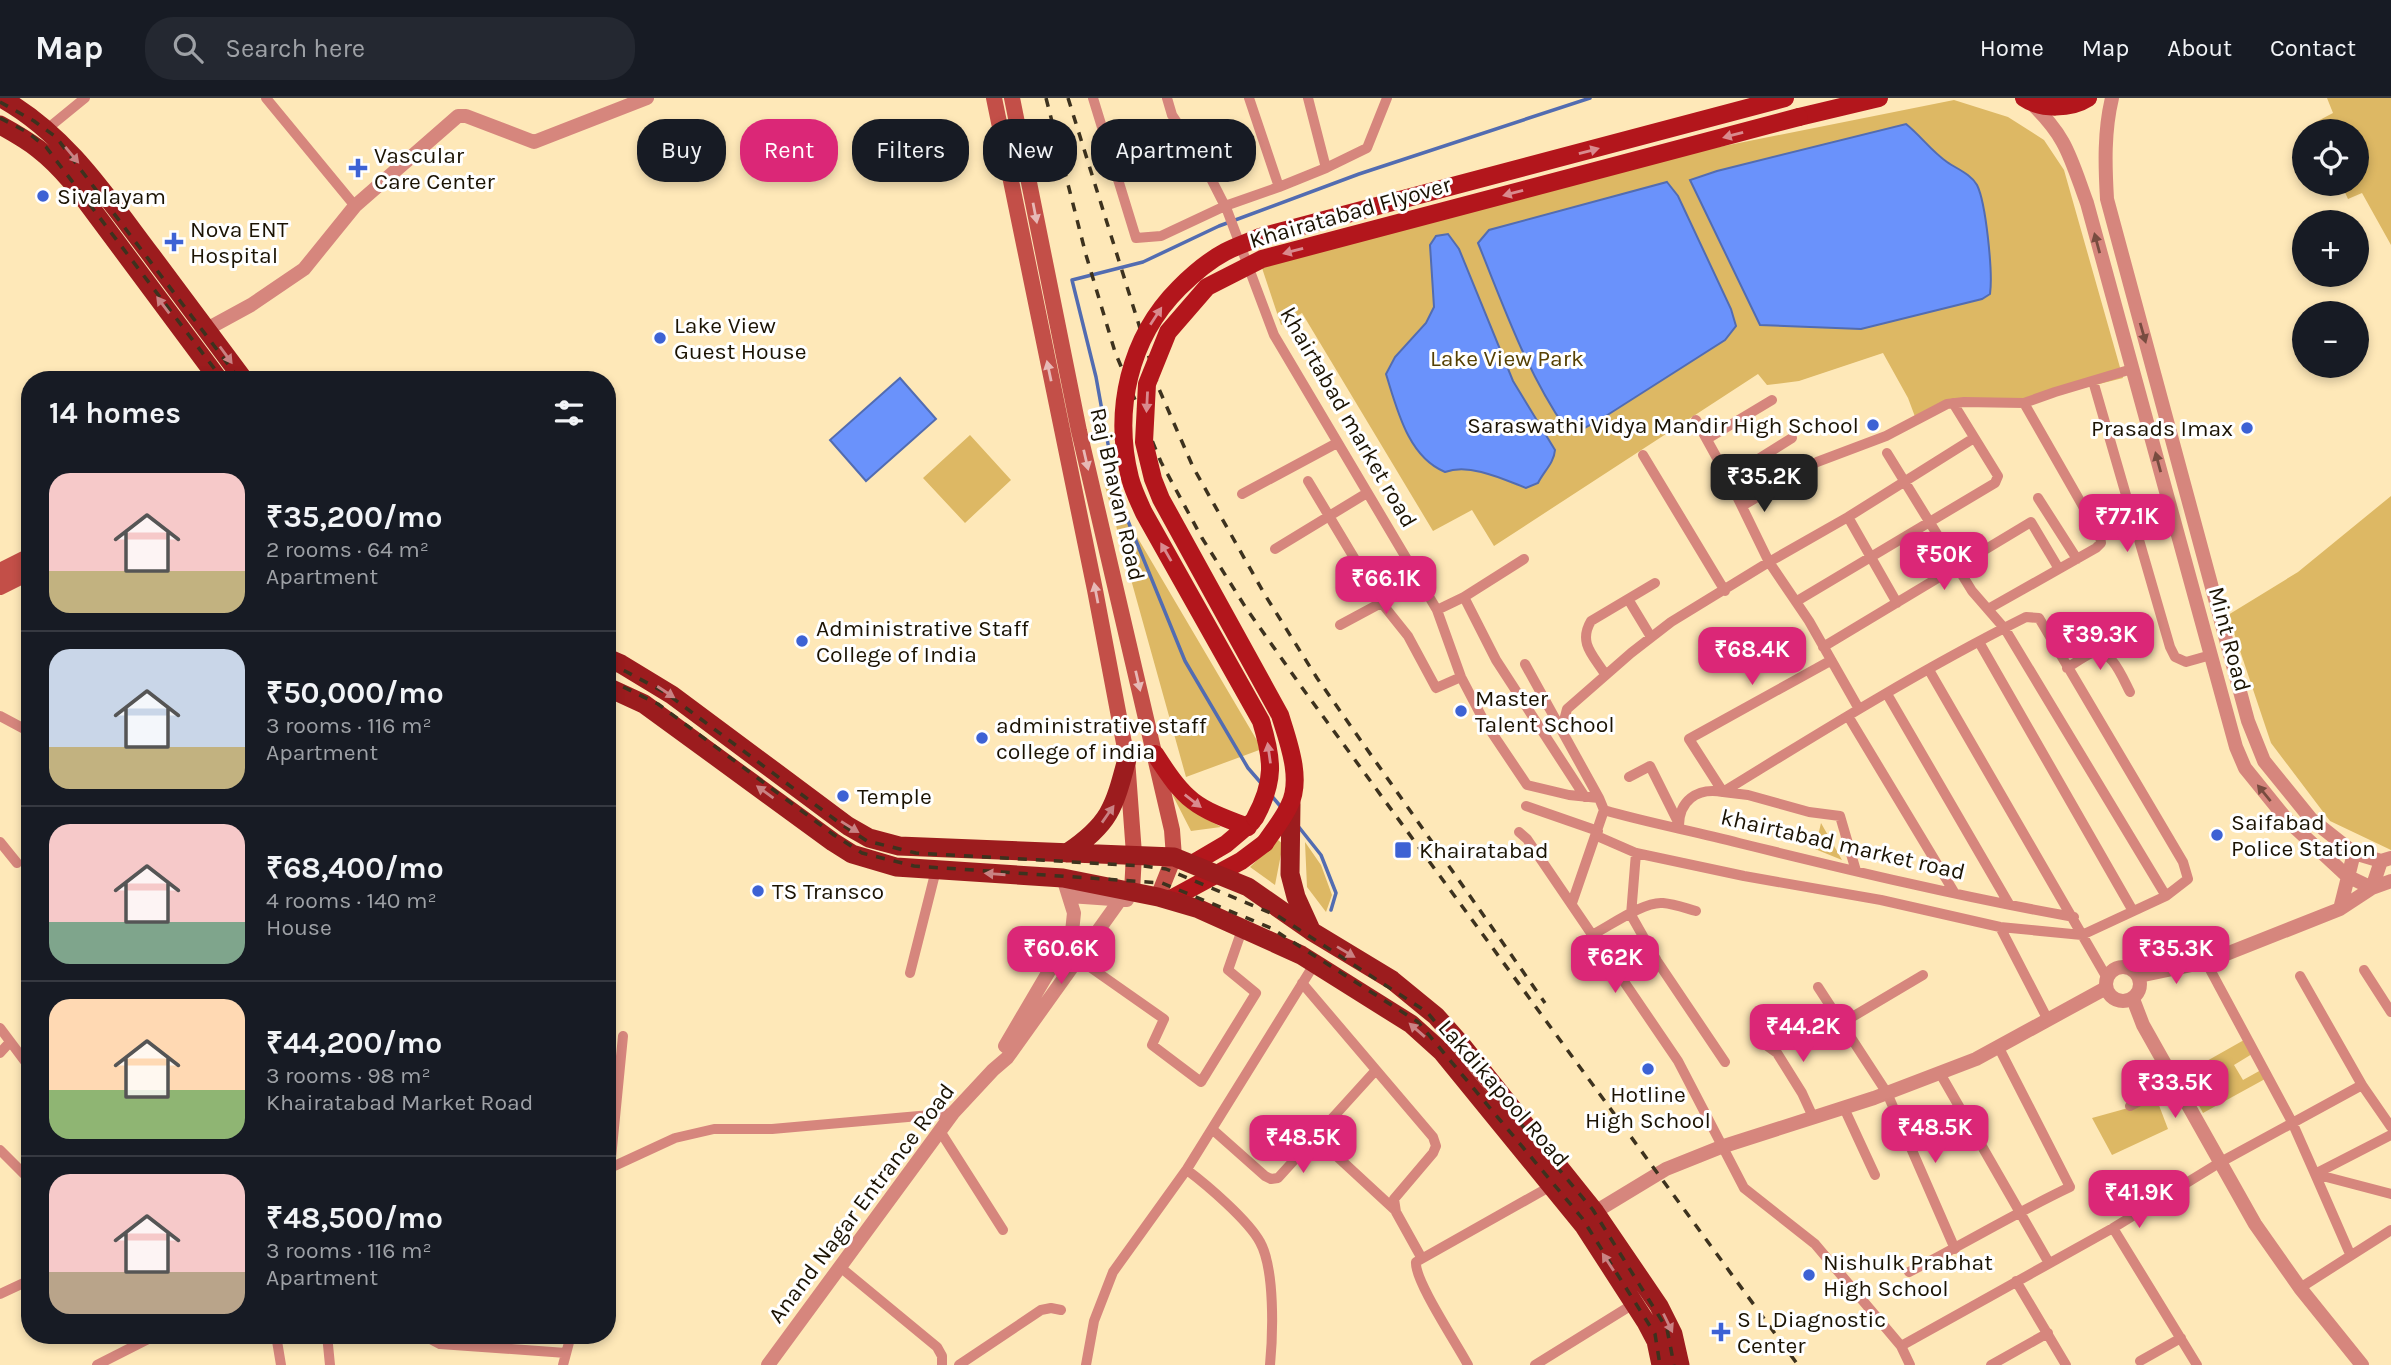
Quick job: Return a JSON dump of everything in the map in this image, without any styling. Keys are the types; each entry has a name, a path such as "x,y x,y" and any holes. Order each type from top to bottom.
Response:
{"highway":[{"path":"1,98 20,108 47,129 86,172 237,371"},
{"path":"0,125 36,145 71,181 212,371"},
{"name":"Lakdikapool Road","path":"616,662 672,695 848,826 869,838 899,846 1134,854 1183,860 1248,887 1311,931 1392,980 1436,1016 1460,1042 1595,1212 1660,1306 1673,1334 1680,1365"},
{"name":"Lakdikapool Road","path":"616,691 644,704 852,854 896,867 1164,899 1199,909 1315,963 1411,1024 1442,1052 1584,1226 1635,1303 1656,1341 1661,1365"},
{"path":"1067,853 1092,836 1114,806 1127,760"},
{"path":"1291,804 1290,874 1296,897 1311,931"}],"main road":[{"name":"Raj Bhavan Road","path":"994,98 1095,590 1127,760 1134,854 1126,896"},
{"name":"Raj Bhavan Road","path":"1012,98 1080,431 1172,830 1183,860 1164,899"},
{"name":"Khairatabad Flyover","path":"1251,823 1262,805 1271,775 1270,751 1261,721 1144,513 1131,482 1125,454 1125,396 1132,364 1148,329 1166,301 1193,274 1223,253 1260,237 1785,98"},
{"name":"Khairatabad Flyover","path":"1164,899 1241,862 1265,843 1291,804 1294,776 1292,752 1280,715 1183,542 1153,479 1144,442 1147,383 1168,332 1207,287 1262,259 1879,98"},
{"path":"2027,100 2056,107 2082,102 2088,98"},
{"path":"0,571 21,560"},
{"path":"0,587 21,576"},
{"path":"1155,754 1176,787 1195,805 1251,823"},
{"path":"1183,860 1212,854 1251,823"}],"street":[{"path":"47,129 85,98"},
{"path":"266,98 355,206"},
{"path":"207,329 251,305 304,269 355,206 458,116 466,116 534,142 647,98"},
{"path":"1093,98 1136,239 1161,236 1326,168 1367,148 1387,98"},
{"name":"khairtabad market road","path":"1167,98 1172,115 1200,157 1226,208 1274,335 1437,610 1461,677 1484,720 1527,785 1599,798"},
{"path":"1249,98 1279,187"},
{"path":"1308,98 1326,168"},
{"name":"Mint Road","path":"2112,98 2108,111 2105,162 2107,199 2248,721 2264,761 2311,819 2354,853 2386,859"},
{"name":"Mint Road","path":"2027,100 2049,121 2066,145 2087,203 2236,747 2245,768 2288,821 2347,876 2372,888"},
{"path":"2087,203 2107,199"},
{"path":"1742,506 1817,462 1886,436 1947,404 1964,401 2024,403 2132,369"},
{"path":"2093,380 2170,647 2175,657 2186,662 2211,655"},
{"path":"1707,439 1772,400"},
{"path":"1797,601 1997,480 1953,403"},
{"path":"1988,609 2101,543 2024,403"},
{"path":"1696,420 1769,562 1797,601 1859,709"},
{"path":"1728,478 1792,438"},
{"path":"1562,728 1567,709 1605,674 1671,622 1848,517 1974,438"},
{"path":"1242,495 1337,443"},
{"path":"1887,453 1972,592 2005,629 2166,896"},
{"path":"1643,455 1725,591"},
{"path":"1308,481 1380,601 1408,636 1436,688 1461,677"},
{"path":"1275,548 1367,493"},
{"path":"2038,498 2077,559"},
{"path":"1848,517 1897,603"},
{"path":"1823,647 2031,522 2059,569"},
{"path":"1437,610 1464,597 1524,559"},
{"path":"1339,625 1420,582"},
{"path":"1605,674 1587,646 1584,638 1586,629 1591,621 1655,583"},
{"path":"1464,597 1496,660 1585,797"},
{"path":"1628,599 1651,637"},
{"path":"1526,806 1597,834 1636,853 1744,876 1881,900 2000,927 2082,935 2166,896 2188,880 2188,873 2039,618 2026,617 1979,642 1859,709 1723,792"},
{"path":"1979,642 2133,911"},
{"path":"2067,668 2093,652 2101,652 2107,655 2117,668 2130,692"},
{"path":"1723,792 1689,739 1830,661"},
{"path":"1525,664 1604,810 1573,902"},
{"path":"1595,1212 1666,1169 1721,1147 1941,1075 1999,1048 2106,983 2111,971 2126,967 2134,970 2139,976 2140,991 2133,999 2116,1000 2106,983 2074,917 1929,670"},
{"path":"1887,694 2009,904"},
{"path":"0,716 21,727"},
{"path":"1848,716 1954,892"},
{"path":"2245,768 2264,761"},
{"path":"1629,777 1650,766 1679,826"},
{"path":"1679,826 1680,811 1690,797 1709,789 1748,795 1809,813 1840,816 1856,871"},
{"name":"khairtabad market road","path":"1604,810 1636,820 1679,826 1856,871 2074,917"},
{"path":"1518,832 1527,839 1573,902 1592,935 1678,1061 1744,1188 1815,1244 1901,1346 1910,1365"},
{"path":"0,842 17,863"},
{"path":"1636,853 1631,915 1657,961 1726,1062"},
{"path":"2340,909 2354,853"},
{"path":"2372,888 2386,859"},
{"path":"910,973 936,870"},
{"path":"2139,976 2206,962 2340,909 2372,888 2391,881"},
{"path":"993,1070 1072,932 1074,913 1066,887"},
{"path":"993,1070 1007,1058 1077,958 1126,896 1185,915 1236,924 1228,970 1256,993 1201,1082 1152,1045 1164,1019 1077,958"},
{"path":"1592,935 1631,915 1638,908 1662,903 1696,911"},
{"path":"2000,927 2048,1020"},
{"path":"2206,962 2292,1122 2350,1255"},
{"path":"1086,1365 1094,1321 1113,1272 1186,1170 1315,963"},
{"path":"2364,970 2391,1012"},
{"path":"1842,1023 1923,975"},
{"path":"2300,976 2362,1085 2391,1127"},
{"path":"1302,983 1433,1137 1436,1146 1427,1162 1397,1194 1394,1199 1395,1210"},
{"path":"1818,987 1887,1093 1955,1249"},
{"path":"2133,999 2143,1025 2255,1224 2300,1288 2362,1365"},
{"path":"0,1028 21,1056"},
{"path":"616,1107 623,1036"},
{"path":"1756,1038 1777,1053 1802,1093 1813,1117"},
{"path":"0,1053 10,1042"},
{"path":"1909,1272 2018,1212 2070,1187 1999,1048"},
{"name":"Anand Nagar Entrance Road","path":"768,1365 953,1113 993,1070"},
{"path":"1212,1129 1265,1176 1278,1178 1376,1070"},
{"path":"1941,1075 2049,1263"},
{"path":"2130,1105 2175,1083"},
{"path":"1901,1346 2113,1227 2219,1163 2362,1085"},
{"path":"1844,1108 1875,1175"},
{"path":"616,1165 675,1138 714,1129 772,1129 953,1113"},
{"path":"940,1131 1003,1230"},
{"path":"2315,1174 2391,1135"},
{"path":"1316,1137 1395,1210 1422,1257"},
{"path":"0,1150 21,1171"},
{"path":"1186,1170 1251,1229 1263,1248 1272,1296 1270,1365"},
{"path":"2315,1174 2391,1194"},
{"path":"1468,1365 1418,1274 1416,1262 1551,1186"},
{"path":"2113,1227 2197,1365"},
{"path":"2300,1288 2391,1230"},
{"path":"841,1267 937,1347 942,1356 942,1365"},
{"path":"2016,1280 2066,1365"},
{"path":"0,1294 21,1284"},
{"path":"1535,1365 1635,1303"},
{"path":"959,1365 1041,1310 1061,1310"},
{"path":"1991,1365 2048,1333"},
{"path":"2140,1361 2181,1338"},
{"path":"97,1365 138,1344"},
{"path":"278,1344 281,1365"},
{"path":"328,1344 330,1365"},
{"path":"440,1344 566,1353"},
{"path":"564,1365 568,1344"}],"green space":[{"path":"2327,98 2391,98 2391,245 2364,196 2369,196 2369,119 2322,119 2333,113"},
{"name":"Lake View Park","path":"1954,100 2008,117 2044,140 2064,170 2123,378 2024,403 1957,403 1917,422 1908,398 1883,353 1799,381 1767,385 1758,374 1494,546 1472,510 1433,531 1302,313 1281,325 1262,268 1301,255 1709,149"},
{"path":"970,435 1011,480 965,523 923,478"},
{"path":"1103,479 1262,749 1186,777"},
{"path":"2391,496 2391,850 2330,821 2271,743 2228,615 2298,572"},
{"path":"1172,794 1189,809 1221,827 1191,831"},
{"path":"1821,823 1842,860 1815,849"},
{"path":"1278,840 1283,844 1275,885 1250,867"},
{"path":"1305,842 1321,865 1332,895 1326,912 1307,887"},
{"path":"2244,1040 2252,1054 2234,1065 2243,1080 2261,1070 2265,1079 2203,1113 2182,1075"},
{"path":"2157,1100 2168,1129 2112,1155 2092,1118"}],"water":[{"path":"1906,124 1941,158 1968,175 1977,185 1988,238 1990,294 1982,299 1861,329 1760,325 1690,180"},
{"path":"1667,182 1678,196 1731,309 1736,326 1725,340 1598,421 1577,432 1566,429 1528,362 1478,243 1489,230"},
{"path":"1448,234 1459,249 1513,381 1555,450 1551,463 1538,483 1526,488 1486,473 1465,469 1445,472 1432,465 1413,444 1390,388 1386,374 1395,357 1426,323 1434,307 1430,245 1436,236"},
{"path":"900,378 936,419 866,481 830,440"}],"waterway":[{"path":"1261,783 1248,768 1185,661 1117,494 1096,377 1072,280 1143,262 1219,226 1359,174 1590,98"},
{"path":"1270,794 1281,807"},
{"path":"1298,826 1321,855 1336,893 1331,910"}],"railway":[{"path":"1046,98 1086,255 1115,352 1161,462 1202,538 1246,608 1303,689 1798,1365"},
{"path":"1068,98 1159,389 1193,467 1265,595 1317,678 1545,1003"},
{"path":"0,102 56,137 233,371"},
{"path":"0,118 27,132 46,147 216,371"},
{"path":"616,668 666,693 867,841 916,853 1166,869 1278,916 1427,1012 1593,1210 1667,1329 1674,1365"},
{"path":"616,683 658,704 862,853 914,866 1162,883 1271,928 1418,1022 1582,1218 1655,1334 1660,1365"}],"place":[{"name":"Vascular Care Center","path":"358,168"},
{"name":"Sivalayam","path":"43,196"},
{"name":"Nova ENT Hospital","path":"174,242"},
{"name":"Lake View Guest House","path":"660,338"},
{"name":"Saraswathi Vidya Mandir High School","path":"1873,425"},
{"name":"Prasads Imax","path":"2247,428"},
{"name":"Administrative Staff College of India","path":"802,641"},
{"name":"Master Talent School","path":"1461,711"},
{"name":"administrative staff college of india","path":"982,738"},
{"name":"Temple","path":"843,796"},
{"name":"Saifabad Police Station","path":"2217,835"},
{"name":"Khairatabad","path":"1403,850"},
{"name":"TS Transco","path":"758,891"},
{"name":"Hotline High School","path":"1648,1069"},
{"name":"Nishulk Prabhat High School","path":"1809,1275"},
{"name":"S L Diagnostic Center","path":"1721,1332"}]}
